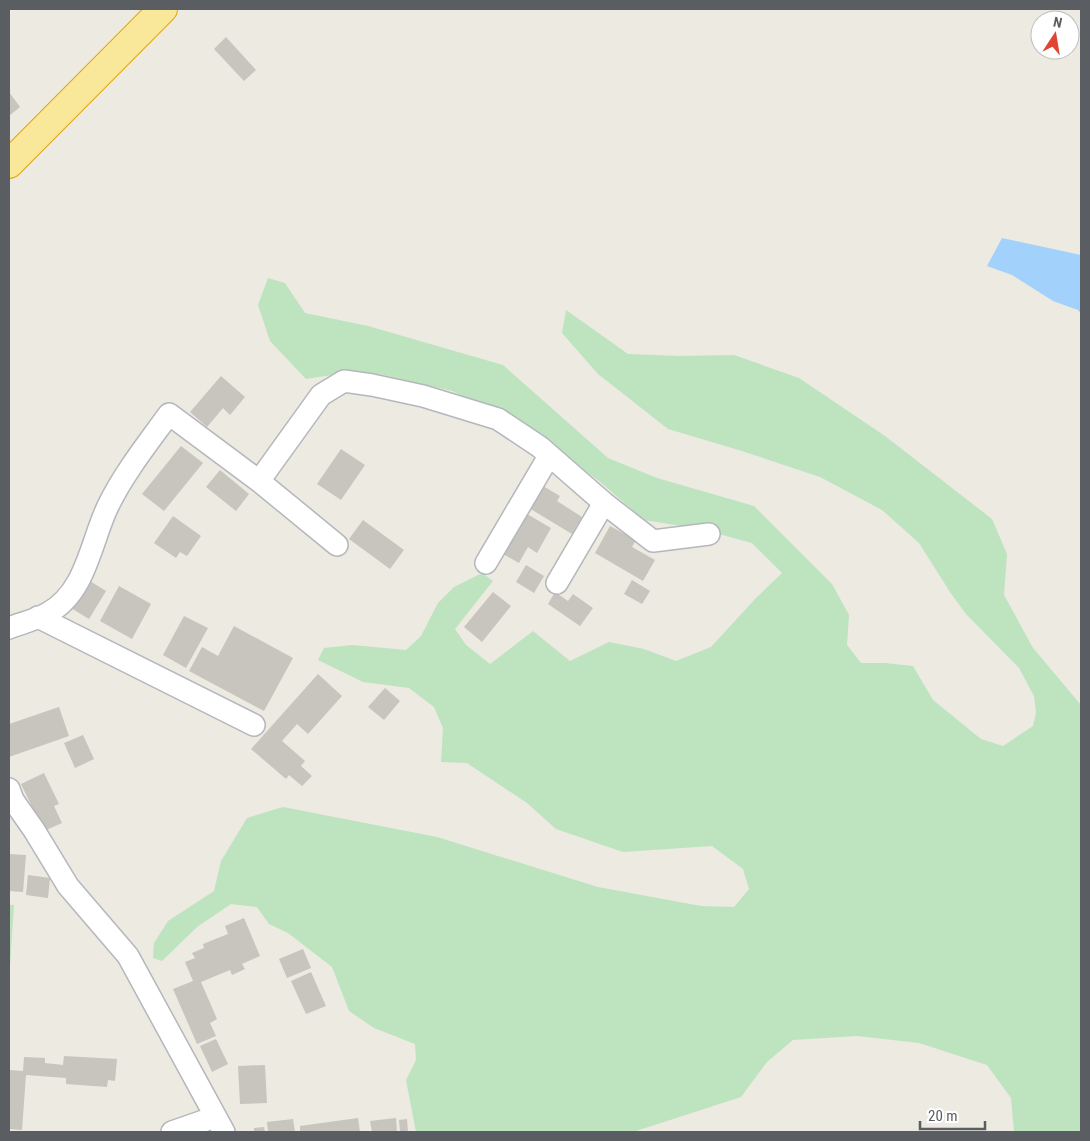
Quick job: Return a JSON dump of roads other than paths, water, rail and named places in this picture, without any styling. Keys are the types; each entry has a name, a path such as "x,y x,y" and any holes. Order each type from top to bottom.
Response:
{"highway":[{"path":"9,164 163,9"}],"street":[{"path":"259,482 320,395 344,381 423,396 498,419 540,447 604,503 653,541 709,534"},
{"path":"9,628 48,613 69,596 89,559 108,506 134,463 168,414 259,482 338,545"},
{"path":"486,563 549,456"},
{"path":"558,583 604,503"},
{"path":"38,617 254,725"},
{"path":"9,789 13,800 34,830 68,886 128,956 220,1124 172,1132"}],"water":[{"path":"1002,238 1081,255 1081,314 1078,310 1053,301 1012,275 987,266"}]}
